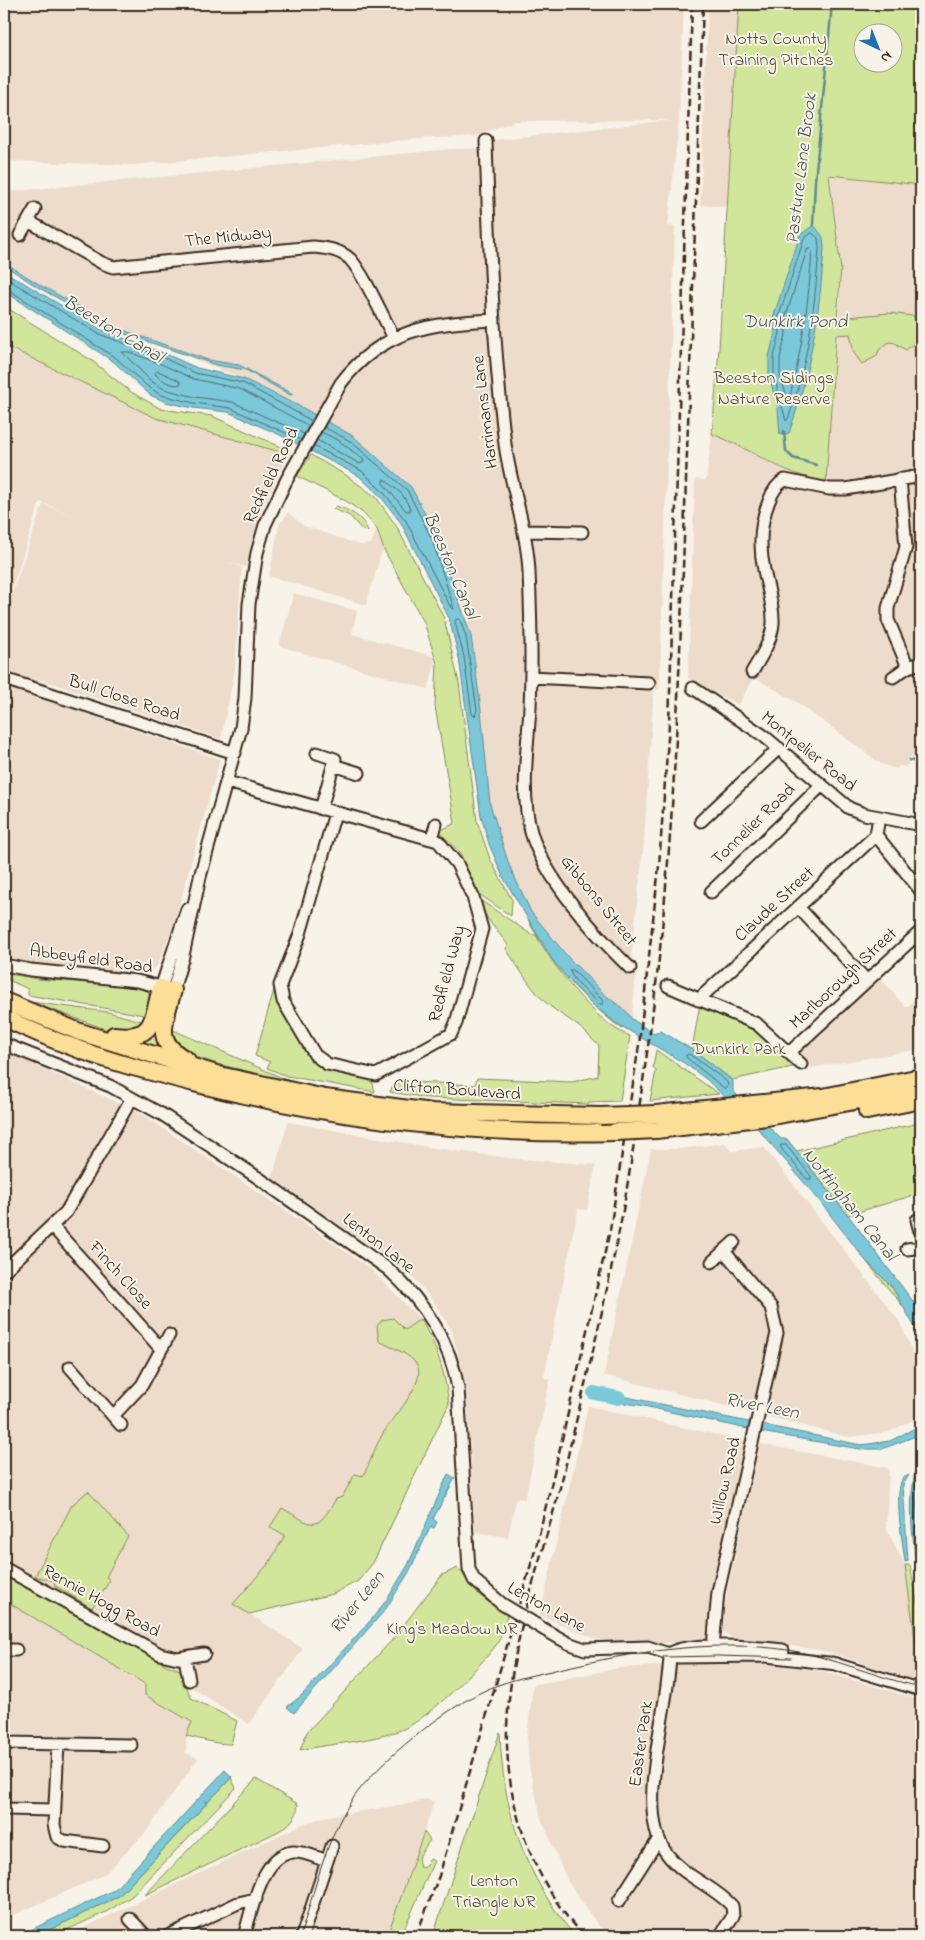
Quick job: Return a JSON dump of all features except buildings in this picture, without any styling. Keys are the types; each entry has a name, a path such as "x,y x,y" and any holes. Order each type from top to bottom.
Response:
{"highway":[{"path":"80,1032 134,1037 146,1031 167,989"},
{"path":"167,989 163,1023 163,1036 166,1043 173,1052 185,1059 220,1074"},
{"name":"Clifton Boulevard","path":"4,1002 80,1032 220,1074 325,1098 432,1112 600,1124"},
{"name":"Clifton Boulevard","path":"4,1018 71,1046 135,1068 229,1092 322,1111 422,1125 656,1122 921,1089"},
{"path":"764,1110 921,1067"},
{"name":"Clifton Boulevard","path":"764,1110 921,1077"},
{"path":"764,1110 835,1116 921,1100"}],"street":[{"name":"Harrimans Lane","path":"486,141 488,228 494,320 507,456 525,531 530,601 531,677"},
{"path":"20,235 35,210"},
{"name":"The Midway","path":"28,221 102,263 114,267 313,247 334,250 342,253 355,265 394,338"},
{"name":"Redfield Road","path":"167,989 178,932 200,877 235,753 244,706 249,604 257,553 265,525 286,481 330,400 353,368 394,338 428,326 494,320"},
{"path":"752,672 771,635 773,613 761,552 762,532 770,499 782,482 792,481 829,490 921,476"},
{"path":"900,479 906,547 888,608 888,620 908,667"},
{"path":"525,531 582,532"},
{"path":"893,677 908,667 921,663"},
{"path":"531,677 649,682"},
{"name":"Gibbons Street","path":"531,677 526,792 531,832 541,856 561,888 630,968"},
{"name":"Bull Close Road","path":"4,679 235,753"},
{"name":"Montpelier Road","path":"693,688 779,748 849,808 879,818 921,825"},
{"path":"701,820 779,748"},
{"path":"317,753 335,759 321,809"},
{"path":"333,765 360,772"},
{"name":"Redfield Way","path":"227,782 438,841 457,864 473,897 482,929 451,1034 376,1075 327,1064 320,1060 315,1055 283,1001 280,985 322,875 335,813"},
{"name":"Tonnelier Road","path":"711,892 822,785"},
{"path":"879,818 876,835 921,892"},
{"path":"432,839 436,824"},
{"name":"Claude Street","path":"698,1000 876,835"},
{"path":"798,907 866,981"},
{"name":"Marlborough Street","path":"790,1052 921,931"},
{"name":"Abbeyfield Road","path":"4,965 31,970 137,981 167,989"},
{"path":"668,986 757,1024 801,1064"},
{"name":"Lenton Lane","path":"4,1044 76,1071 132,1098 202,1140 388,1269 422,1306 438,1331 456,1374 469,1569 474,1580 502,1604 568,1643 586,1649 648,1647 678,1657 782,1658 837,1664"},
{"path":"4,1271 66,1212 132,1098"},
{"path":"917,1220 921,1235"},
{"name":"Finch Close","path":"52,1226 161,1349"},
{"path":"712,1262 734,1242"},
{"path":"907,1249 921,1247"},
{"name":"Willow Road","path":"714,1648 718,1592 776,1343 776,1321 766,1300 724,1251"},
{"path":"113,1416 142,1385 169,1335"},
{"path":"70,1366 121,1425"},
{"name":"Rennie Hogg Road","path":"4,1568 160,1654 169,1657 185,1658 204,1654"},
{"name":"Lenton Lane","path":"670,1653 688,1648 784,1650 921,1690"},
{"path":"714,1648 724,1656"},
{"path":"4,1650 16,1650"},
{"name":"Easter Park","path":"670,1653 652,1796 658,1840 679,1868 732,1906 733,1916 720,1936"},
{"path":"185,1658 189,1680"},
{"path":"4,1742 131,1745"},
{"path":"58,1744 54,1810 57,1837 64,1841 103,1846"},
{"path":"4,1809 54,1810"},
{"path":"619,1901 658,1840"},
{"path":"302,1936 332,1846"},
{"path":"244,1936 264,1876 277,1858 295,1852 327,1860"},
{"path":"168,1936 238,1903 256,1899"},
{"path":"130,1919 146,1936"}],"shaded area":[{"path":"4,4 684,4 679,120 668,226 675,226 660,675 659,689 654,689 644,842 631,959 637,965 632,1017 595,986 531,912 509,865 490,804 481,710 471,636 437,537 411,487 382,460 343,430 256,384 120,329 40,285 4,261 4,192 452,149 493,148 493,140 672,120 515,121 476,136 419,139 132,165 4,161"},
{"path":"708,4 739,4 727,207 700,205"},
{"path":"830,176 921,185 921,759 910,757 907,767 899,766 897,769 881,764 798,703 754,677 738,705 688,678 695,479 706,480 712,434 727,439 782,469 798,475 826,481 842,269"},
{"path":"4,345 156,418 288,454 259,516 246,567 227,562 242,567 235,669 221,739 30,676 85,699 84,713 220,759 176,917 157,967 144,975 37,964 4,958 4,616 43,504 75,516 40,502 4,613"},
{"path":"287,512 304,526 360,545 371,544 377,529 384,550 381,554 366,605 269,576 280,521 283,521"},
{"path":"294,593 357,611 352,634 433,656 435,664 428,689 279,646"},
{"path":"879,976 906,1008 921,994 921,1049 810,1068 795,1052"},
{"path":"4,1054 18,1057 142,1114 313,1229 372,1270 420,1319 435,1345 445,1376 449,1404 373,1563 358,1581 333,1594 250,1614 303,1649 249,1724 183,1682 173,1666 166,1665 4,1576"},
{"path":"288,1122 434,1148 509,1158 596,1165 587,1210 578,1209 544,1377 550,1380 525,1499 516,1498 508,1537 475,1532 466,1387 452,1331 434,1302 414,1278 393,1261 272,1178"},
{"path":"725,1143 732,1151 764,1147 899,1321 911,1348 921,1379 921,1416 889,1432 849,1437 604,1375 651,1149 680,1149"},
{"path":"588,1406 744,1441 713,1590 709,1634 702,1642 619,1644 595,1639 540,1615"},
{"path":"760,1444 889,1468 886,1528 905,1565 921,1682 828,1652 800,1647 737,1641 722,1631 727,1592"},
{"path":"4,1600 145,1685 146,1695 192,1722 186,1736 186,1753 198,1758 146,1832 104,1875 4,1919"},
{"path":"709,1663 761,1663 822,1671 921,1700 921,1936 611,1936 597,1924 567,1880 541,1818 529,1767 527,1736 533,1685 619,1668"},
{"path":"425,1799 434,1802 387,1936 66,1936 305,1823 328,1816 414,1803"}],"green space":[{"path":"739,4 921,4 921,185 829,175 841,269 837,318 889,313 921,317 921,348 913,344 906,350 895,343 889,342 879,350 877,356 862,364 854,353 850,334 836,335 826,481 796,474 781,468 712,434 719,349"},
{"path":"4,306 91,360 131,392 161,409 212,416 290,451 288,454 156,418 4,345"},
{"path":"311,455 347,476 376,497 397,527 444,618 459,683 477,821 490,859 512,900 511,916 479,894 460,853 448,840 436,833 455,823 435,706 437,664 424,622 384,550 377,529 363,513 346,501 297,476"},
{"path":"336,506 346,509 360,518 368,532 365,529 363,531 350,516 333,509"},
{"path":"480,900 532,935 536,935 565,978 590,1007 617,1030 630,1036 620,1101 589,1102 588,1104 428,1098 390,1092 394,1083 424,1082 475,1085 477,1078 572,1082 598,1076 599,1045 579,1027 551,1007 538,994 506,949 508,945 488,919"},
{"path":"528,918 547,949 569,978 594,1005 623,1027 622,1029 587,1000 567,978 535,933"},
{"path":"4,973 38,979 141,987 148,991 151,1002 144,1015 28,995 28,989 4,978"},
{"path":"274,990 313,1062 324,1068 372,1080 375,1092 287,1076 267,1068 270,1062 255,1056"},
{"path":"31,1002 108,1012 145,1022 141,1027 119,1034"},
{"name":"Dunkirk Park","path":"700,1004 757,1029 797,1066 732,1080 692,1049"},
{"path":"155,1025 169,1054 135,1043"},
{"path":"171,1029 294,1083 221,1065 190,1055 173,1044"},
{"path":"656,1050 719,1094 650,1101 656,1071 653,1067"},
{"path":"919,1123 921,1132 921,1193 848,1215 797,1151"},
{"path":"866,1261 892,1287 909,1314"},
{"path":"393,1318 405,1330 420,1319 431,1339 439,1360 449,1404 373,1563 358,1581 333,1594 249,1614 233,1604 269,1563 285,1535 270,1527 282,1508 308,1522 318,1522 323,1518 336,1499 342,1497 355,1474 363,1476 382,1435 413,1391 419,1372 417,1365 405,1354 379,1341 377,1326 382,1320"},
{"path":"88,1491 128,1536 106,1577 110,1580 92,1608 55,1586 54,1581 35,1576 72,1505"},
{"path":"905,1565 910,1565 921,1622 921,1682"},
{"name":"King's Meadow NR","path":"458,1568 479,1595 507,1615 499,1641 489,1654 438,1705 412,1725 389,1734 364,1740 300,1750 307,1732 392,1640 442,1575"},
{"path":"4,1576 166,1665 180,1670 191,1698 237,1721 231,1744 186,1736 192,1722 145,1695 145,1684 4,1600"},
{"name":"Lenton Triangle NR","path":"500,1732 506,1788 511,1815 520,1841 542,1890 575,1936 433,1936"},
{"path":"231,1778 236,1788 132,1896 106,1912 54,1936 37,1936 119,1896"},
{"path":"256,1779 298,1804 298,1809 292,1821 277,1832 145,1895"},
{"path":"424,1832 430,1840 418,1858 420,1868 425,1867 430,1859 434,1861 401,1936 387,1936"}],"water":[{"name":"Dunkirk Pond","path":"814,225 823,237 824,248 817,319 803,388 789,433 780,435 778,409 769,376 769,357 775,333 773,318 800,235"},
{"path":"4,262 40,285 120,329 208,360 239,365 293,394 290,395 246,370 216,365 119,332 39,288 4,265"},
{"path":"4,271 102,330 197,368 244,379 303,408 353,436 411,487 437,537 471,636 481,710 490,804 509,865 531,912 569,958 604,994 626,1011 632,1019 654,1034 661,1031 696,1052 733,1081 733,1091 781,1139 787,1139 848,1215 921,1312 921,1338 892,1287 866,1261 814,1194 759,1130 706,1079 684,1063 616,1023 594,1006 553,961 503,877 489,844 481,816 459,658 449,618 401,523 381,497 359,476 278,434 228,412 193,408 166,402 150,395 114,362 4,291"},
{"path":"602,1392 861,1445 890,1441 917,1427 921,1434 882,1449 860,1449 766,1433 639,1405 600,1400"},
{"path":"921,1452 921,1590 913,1538 911,1503 916,1469"},
{"path":"448,1474 455,1478 433,1519 437,1522 434,1528 430,1528 409,1572 385,1610 294,1713 287,1707 302,1695 371,1620 388,1598 408,1565"},
{"path":"909,1475 903,1485 908,1561 905,1562 899,1518 899,1495 903,1478"},
{"path":"225,1770 232,1777 208,1802 205,1801 206,1804 119,1896 37,1936 18,1936 114,1890"}],"waterway":[{"name":"Pasture Lane Brook","path":"813,226 815,181 832,4"},
{"name":"Pasture Lane Brook","path":"784,431 786,451 793,458 816,465"},
{"path":"909,760 921,763"},
{"name":"River Leen","path":"594,1393 619,1398"}],"tram line":[{"path":"300,1936 335,1832 343,1815 363,1785 414,1737 471,1697 488,1689 532,1675 615,1657 673,1649 731,1646 759,1647 805,1653 921,1687"},
{"path":"663,1657 791,1658"}],"railway":[{"path":"416,1936 439,1876 536,1547 610,1230 639,1045 659,866 669,724 692,4"},
{"path":"583,1936 549,1890 525,1840 511,1785 507,1728 509,1695 521,1629 565,1468 617,1240 635,1138 663,923 677,716 703,4"}],"park label":[{"name":"Notts County Training Pitches","path":"776,50"},
{"name":"Beeston Sidings Nature Reserve","path":"774,389"}],"water label":[{"name":"Beeston Canal","path":"113,330"},
{"name":"Beeston Canal","path":"450,566"},
{"name":"Nottingham Canal","path":"849,1205"}]}
